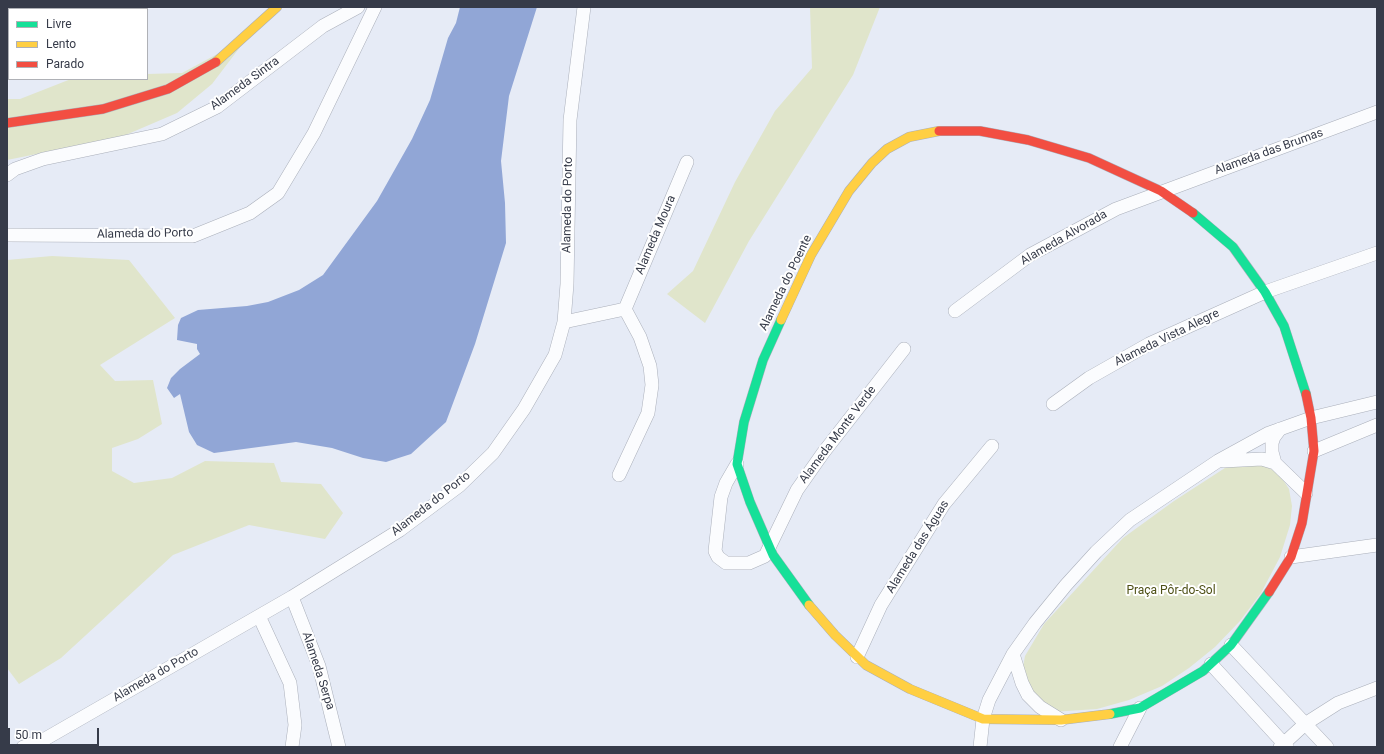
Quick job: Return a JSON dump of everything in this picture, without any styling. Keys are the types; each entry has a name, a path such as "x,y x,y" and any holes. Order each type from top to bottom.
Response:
{"street":[{"path":"7,123 103,109 168,90 211,66 277,7"},
{"name":"Alameda Sintra","path":"7,175 15,169 43,159 162,134 217,107 322,26 358,7"},
{"name":"Alameda do Porto","path":"7,235 193,236 250,214 278,193 314,133 375,7"},
{"name":"Alameda do Porto","path":"23,747 45,739 259,616 400,530 459,486 493,453 524,409 555,355 564,322 567,284 570,120 584,7"},
{"name":"Alameda das Brumas","path":"1161,191 1377,112"},
{"name":"Alameda do Poente","path":"980,130 1028,140 1089,158 1161,191 1188,209 1233,248 1265,292 1284,326 1304,386 1311,418 1314,451 1302,523 1291,557 1262,604 1231,645 1211,664 1170,692 1140,708 1109,714 1061,720 983,719 910,689 866,665 835,635 802,598 772,555 750,502 737,464 744,422 763,360 810,255 849,191 872,163 887,149 909,137 939,131 980,130"},
{"name":"Alameda Moura","path":"625,309 687,162"},
{"name":"Alameda Alvorada","path":"955,311 1030,255 1116,209 1161,191"},
{"name":"Alameda Vista Alegre","path":"1053,404 1089,378 1149,344 1265,292 1377,253"},
{"path":"564,322 625,309 640,338 650,366 652,385 648,413 619,475"},
{"name":"Alameda Monte Verde","path":"770,548 802,484 823,453 904,349"},
{"path":"980,747 983,719 989,700 1013,654 1035,623 1096,552 1130,520 1218,461 1269,433 1311,418 1377,402"},
{"path":"1314,451 1377,424"},
{"path":"1275,463 1272,452 1272,443 1274,437 1280,429"},
{"name":"Alameda das Águas","path":"857,657 881,606 944,504 992,446"},
{"path":"1218,461 1262,459 1275,463 1306,493"},
{"path":"737,464 721,497 715,548 717,555 726,563 749,563 761,559 770,548"},
{"path":"1291,557 1377,545"},
{"name":"Alameda Serpa","path":"292,597 319,666 339,747"},
{"path":"259,616 290,683 295,725 292,747"},
{"path":"1231,645 1327,747"},
{"path":"1013,654 1022,683 1028,695 1040,706 1061,720"},
{"path":"1211,664 1284,746 1305,724 1338,703 1377,688"},
{"path":"1120,747 1140,708"}],"green space":[{"path":"810,7 880,7 853,75 749,241 705,323 667,294 693,271 735,182 775,111 812,68"},
{"path":"247,38 212,84 177,113 121,137 7,160 7,99 20,99 68,80 148,80 148,74 182,73"},
{"path":"52,256 129,260 175,318 100,365 115,381 153,380 162,424 138,439 112,448 112,471 134,483 172,478 205,461 274,463 281,482 321,484 343,513 325,539 249,525 173,555 61,658 19,684 7,668 7,260"},
{"name":"Praça Pôr-do-Sol","path":"1246,463 1266,466 1280,475 1289,489 1292,506 1290,525 1280,557 1261,593 1240,621 1215,647 1189,668 1162,686 1129,700 1097,709 1052,712 1038,703 1022,672 1025,656 1044,624 1123,538 1174,501 1228,466"}],"water":[{"path":"460,7 537,7 509,96 501,161 505,203 506,243 475,344 446,422 411,454 386,462 363,458 332,448 296,442 214,453 197,445 189,432 180,394 174,398 167,388 171,378 200,354 197,349 197,344 177,340 178,325 181,318 198,310 247,306 268,302 299,290 323,275 377,201 412,139 430,100 448,38 456,23"}],"traffic: fast":[{"path":"1193,213 1233,247 1265,292 1284,326 1306,394"},
{"path":"781,320 763,360 744,422 737,464 750,502 773,555 809,605"},
{"path":"1110,714 1140,708 1203,671 1231,645 1269,592"}],"traffic: slow":[{"path":"216,62 277,7"},
{"path":"781,320 811,255 849,191 872,163 887,149 909,137 939,131"},
{"path":"809,605 835,635 866,665 910,689 983,719 1061,720 1110,714"}],"traffic: jam":[{"path":"7,123 103,109 168,89 216,62"},
{"path":"939,131 980,131 1028,140 1089,158 1161,191 1193,213"},
{"path":"1269,592 1291,557 1302,523 1314,451 1311,418 1306,394"}]}
